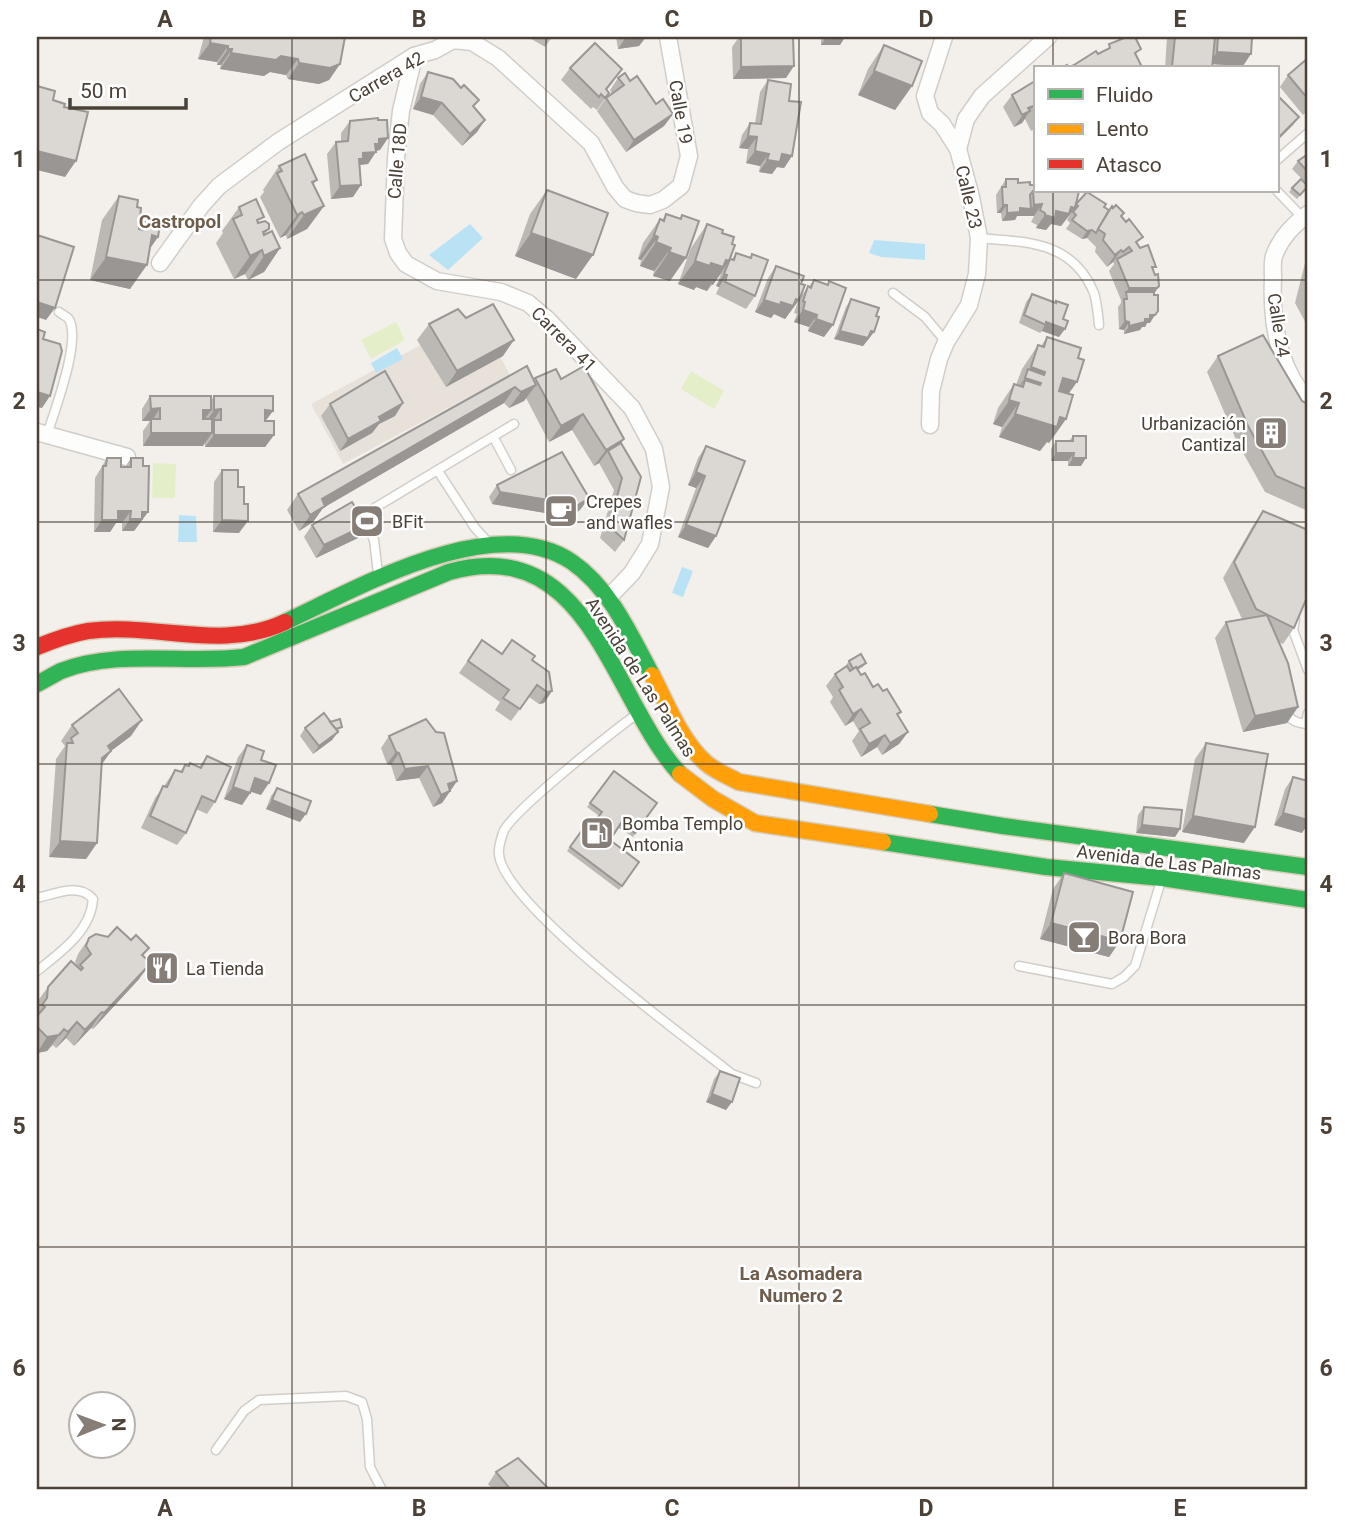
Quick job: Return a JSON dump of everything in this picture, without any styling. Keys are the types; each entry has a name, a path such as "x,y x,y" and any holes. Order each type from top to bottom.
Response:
{"main road":[{"name":"Avenida de Las Palmas","path":"37,647 63,635 86,631 125,630 212,639 260,632 281,625 379,579 447,553 493,545 544,550 576,565 608,598 688,741 707,763 739,782 1003,827 1308,867"},
{"name":"Avenida de Las Palmas","path":"37,684 59,671 93,662 246,657 446,573 481,566 519,570 548,582 576,606 677,771 724,807 755,823 1046,867 1162,878 1308,900"}],"street":[{"name":"Calle 19","path":"668,37 689,156 681,186"},
{"path":"944,37 925,96 930,113 942,124 958,149"},
{"name":"Calle 23","path":"930,425 931,391 939,359 946,342 969,305 977,274 979,239 958,149 966,119 982,96 1048,37"},
{"name":"Carrera 42","path":"160,263 201,206 219,186 278,142 414,56 435,50 453,40 472,42 498,58 591,143 615,187 625,199 650,205 663,200 681,186"},
{"name":"Calle 18D","path":"406,264 393,239 393,212 401,111 414,56"},
{"path":"942,124 966,119"},
{"name":"Calle 24","path":"1306,216 1287,232 1273,257 1272,304 1281,353 1290,376 1308,401"},
{"name":"Carrera 41","path":"406,264 437,281 501,292 528,303 547,319 632,408 654,449 661,487 650,544 632,573 608,598"},
{"path":"42,434 127,457"}],"lane":[{"path":"1278,159 1308,134"},
{"path":"1278,192 1306,216"},
{"path":"979,239 1029,242 1057,250 1080,268 1094,294 1099,325"},
{"path":"893,293 925,317 946,342"},
{"path":"42,434 70,354 73,333 69,319 59,312"},
{"path":"379,579 374,540 366,523 368,512 514,424"},
{"path":"494,438 511,470"},
{"path":"438,471 475,528 493,545"},
{"path":"1298,614 1293,630 1308,670"},
{"path":"1285,709 1289,718 1307,724 1308,713"},
{"path":"639,712 556,779 503,830 499,855 513,886 585,958 732,1074 756,1083"},
{"path":"1019,966 1112,984 1124,977 1135,966 1162,878"},
{"path":"37,898 79,890 93,899 91,914 80,932 59,954 37,971"},
{"path":"216,1450 244,1411 259,1400 346,1396 362,1402 367,1419 370,1467 382,1490"}],"shaded area":[{"path":"478,314 510,375 343,464 311,404"}],"green space":[{"path":"396,322 405,340 371,359 361,340"},
{"path":"691,371 724,391 714,409 681,389"},
{"path":"153,463 176,464 175,498 152,498"}],"water":[{"path":"470,224 483,238 448,270 429,255"},
{"path":"874,240 925,244 925,260 881,257 869,253"},
{"path":"397,348 403,359 376,373 371,363"},
{"path":"179,515 196,516 197,542 178,542"},
{"path":"682,567 693,571 683,597 672,593"}],"building":[{"path":"211,37 345,37 340,64 330,68 299,63 298,59 281,56 276,60 231,53 232,49 228,49 228,46 210,43"},
{"path":"741,37 793,37 794,66 741,67"},
{"path":"1127,37 1135,37 1141,49 1135,53 1141,65 1072,66 1096,51 1098,54 1110,48 1109,44"},
{"path":"1175,37 1215,37 1212,66 1172,66"},
{"path":"1218,37 1252,37 1251,54 1217,52"},
{"path":"595,43 622,69 606,89 609,93 605,98 601,94 599,97 570,68"},
{"path":"884,45 922,61 912,86 874,71"},
{"path":"1308,58 1308,99 1288,75"},
{"path":"428,72 453,79 461,88 464,85 479,100 473,106 485,120 470,134 442,103 421,97"},
{"path":"625,73 630,81 637,76 656,104 663,99 673,114 634,140 606,98 624,85 618,78"},
{"path":"768,80 791,84 789,101 801,102 792,156 782,154 780,162 767,160 769,154 755,151 757,137 748,136 750,123 761,124"},
{"path":"1034,82 1034,108 1033,106 1028,108 1030,111 1022,115 1012,95"},
{"path":"37,86 55,91 53,100 65,104 64,107 88,112 76,161 37,151"},
{"path":"1278,96 1299,117 1278,138"},
{"path":"378,118 387,120 388,138 379,139 379,144 375,144 376,152 363,153 363,159 359,159 361,185 340,186 336,142 348,141 350,121"},
{"path":"305,154 317,180 312,182 324,206 304,215 302,212 297,215 277,173 282,171 279,166"},
{"path":"1308,154 1308,172 1298,161"},
{"path":"1006,179 1018,179 1018,183 1030,182 1030,185 1034,185 1034,191 1030,195 1031,209 1020,208 1020,212 1007,213 1007,205 1003,205 1002,187 1006,187"},
{"path":"1301,179 1308,186 1300,195 1292,188"},
{"path":"547,190 608,213 593,255 531,233"},
{"path":"1033,191 1079,192 1075,208 1071,207 1069,214 1056,211 1055,218 1040,210 1042,204 1034,205"},
{"path":"1087,192 1106,204 1104,207 1109,210 1096,233 1087,231 1072,220 1076,215 1073,212 1078,206 1076,204"},
{"path":"119,196 138,200 137,207 141,208 139,229 143,230 144,222 160,225 158,237 152,235 147,265 106,257"},
{"path":"256,199 264,217 257,220 258,223 265,221 269,224 269,229 263,232 264,235 272,231 280,248 264,256 262,250 250,256 233,219 242,215 239,207"},
{"path":"1116,205 1124,213 1121,216 1126,222 1129,219 1143,237 1136,242 1140,248 1148,245 1156,267 1152,267 1155,275 1158,274 1157,288 1129,288 1117,259 1132,251 1129,247 1115,255 1103,240 1105,234 1098,229 1112,206 1113,208"},
{"path":"666,214 681,219 682,215 699,221 686,258 669,252 671,248 656,242 658,237 654,235 660,219 664,221"},
{"path":"707,224 734,237 732,244 735,245 729,261 726,260 723,267 695,261"},
{"path":"37,235 74,247 55,308 37,302"},
{"path":"736,253 751,258 752,254 768,260 755,296 725,282 727,275 724,274 730,259 734,260"},
{"path":"776,266 804,276 801,284 805,285 799,300 796,299 793,306 764,300"},
{"path":"814,280 828,285 829,281 846,288 833,325 816,319 817,315 803,310 808,286 811,288"},
{"path":"1126,292 1154,292 1154,295 1158,295 1158,311 1155,315 1150,315 1150,319 1145,319 1145,322 1129,326 1129,322 1125,321"},
{"path":"1032,294 1068,305 1063,319 1068,321 1065,329 1046,322 1046,325 1024,315"},
{"path":"851,299 879,308 874,332 871,331 868,338 840,331"},
{"path":"493,304 514,340 457,371 429,324 458,309 466,318"},
{"path":"37,329 45,332 43,339 60,344 62,351 50,396 37,392"},
{"name":"Urbanización Cantizal","path":"1263,335 1302,401 1308,404 1308,490 1276,476 1248,426 1218,356"},
{"path":"1047,337 1081,348 1078,358 1084,360 1077,382 1063,378 1059,391 1073,395 1066,419 1060,417 1057,427 1015,414 1019,403 1009,400 1014,384 1023,387 1025,380 1040,385 1041,383 1025,378 1028,369 1044,375 1045,372 1031,367 1038,345 1044,347"},
{"path":"527,366 536,385 521,392 515,387 322,499 325,506 310,515 298,494"},
{"path":"584,366 624,439 606,450 583,414 561,426 535,378 556,369 561,379"},
{"path":"385,371 403,403 379,417 381,421 348,439 330,404"},
{"path":"150,396 211,396 211,410 203,410 203,419 212,419 212,433 151,433 151,419 160,419 160,408 151,409"},
{"path":"214,396 273,396 273,411 265,410 265,421 274,421 274,435 214,435 214,420 221,420 221,409 214,410"},
{"path":"1073,436 1086,436 1086,458 1073,458 1074,453 1056,453 1056,441 1073,441"},
{"path":"621,443 641,477 624,540 609,526 622,478 608,451"},
{"path":"706,446 745,461 716,536 686,525 705,476 696,472"},
{"path":"562,452 589,498 578,505 500,492 497,485"},
{"path":"107,458 121,458 121,467 131,467 131,458 143,458 143,466 149,466 148,512 142,512 142,519 130,519 131,511 118,511 118,520 102,520 103,466 106,466"},
{"path":"222,470 238,470 238,487 244,487 244,504 248,504 248,521 222,520"},
{"path":"352,502 366,525 324,545 312,525"},
{"path":"1263,511 1308,530 1308,595 1294,628 1256,609 1234,562"},
{"path":"1267,615 1288,663 1298,707 1255,716 1226,622"},
{"path":"482,640 502,654 512,640 535,656 532,660 549,672 552,691 547,692 537,685 520,709 503,698 509,690 468,661"},
{"path":"861,654 866,663 853,669 849,661"},
{"path":"847,666 850,671 856,667 861,675 865,673 873,687 878,684 883,691 887,689 901,712 897,714 908,732 890,743 885,735 869,744 860,729 870,723 861,709 853,714 839,690 843,687 835,674"},
{"path":"119,689 142,720 108,746 111,751 102,758 97,843 60,841 67,743 73,743 71,738 78,733 72,725"},
{"path":"324,713 338,732 319,746 305,728"},
{"path":"340,719 342,727 336,729 330,722"},
{"path":"426,719 436,732 444,733 457,781 448,784 450,791 441,795 428,766 405,769 389,736"},
{"path":"1206,743 1268,754 1255,827 1193,816"},
{"path":"247,745 264,751 261,760 276,765 269,783 255,778 250,793 233,787"},
{"path":"207,756 231,767 215,802 202,796 186,833 150,816 163,786 167,787 175,770 182,772 185,765 189,766 190,763 201,768"},
{"name":"Bomba Templo Antonia","path":"614,771 657,803 635,833 621,823 610,840 639,862 622,886 570,847 588,822 592,825 602,812 590,803"},
{"path":"1293,777 1308,781 1308,820 1283,813"},
{"path":"277,788 311,801 306,814 272,800"},
{"path":"1144,807 1182,810 1180,829 1142,825"},
{"path":"1064,873 1133,892 1120,941 1051,923"},
{"path":"117,927 131,940 136,935 149,948 142,955 151,963 85,1030 77,1022 68,1032 64,1029 59,1035 47,1037 37,1027 37,1016 45,1007 42,1005 47,998 48,987 71,961 81,970 83,968 80,965 91,954 86,946 89,938 96,934 108,937"},
{"path":"720,1071 740,1078 732,1102 712,1094"},
{"path":"518,1458 550,1490 511,1490 496,1472"}],"traffic: fast":[{"path":"285,622 387,574 427,559 466,549 505,544 540,548 572,562 598,585 618,614 652,675"},
{"path":"37,684 61,671 82,664 128,659 244,657 449,572 497,566 535,576 566,599 592,630 656,742 680,774"},
{"path":"930,814 1308,867"},
{"path":"883,842 1046,867 1162,878 1308,900"}],"traffic: slow":[{"path":"652,675 675,722 697,754 713,768 739,782 930,814"},
{"path":"680,774 713,799 755,823 883,842"}],"traffic: jam":[{"path":"37,647 88,631 113,629 212,636 237,635 261,631 285,622"}],"place":[{"name":"Urbanización Cantizal","path":"1271,433"},
{"name":"Crepes and wafles","path":"561,511"},
{"name":"BFit","path":"367,521"},
{"name":"Bomba Templo Antonia","path":"597,833"},
{"name":"Bora Bora","path":"1084,937"},
{"name":"La Tienda","path":"162,968"}],"district":[{"name":"Castropol","path":"180,221"},
{"name":"La Asomadera Numero 2","path":"801,1284"}]}
